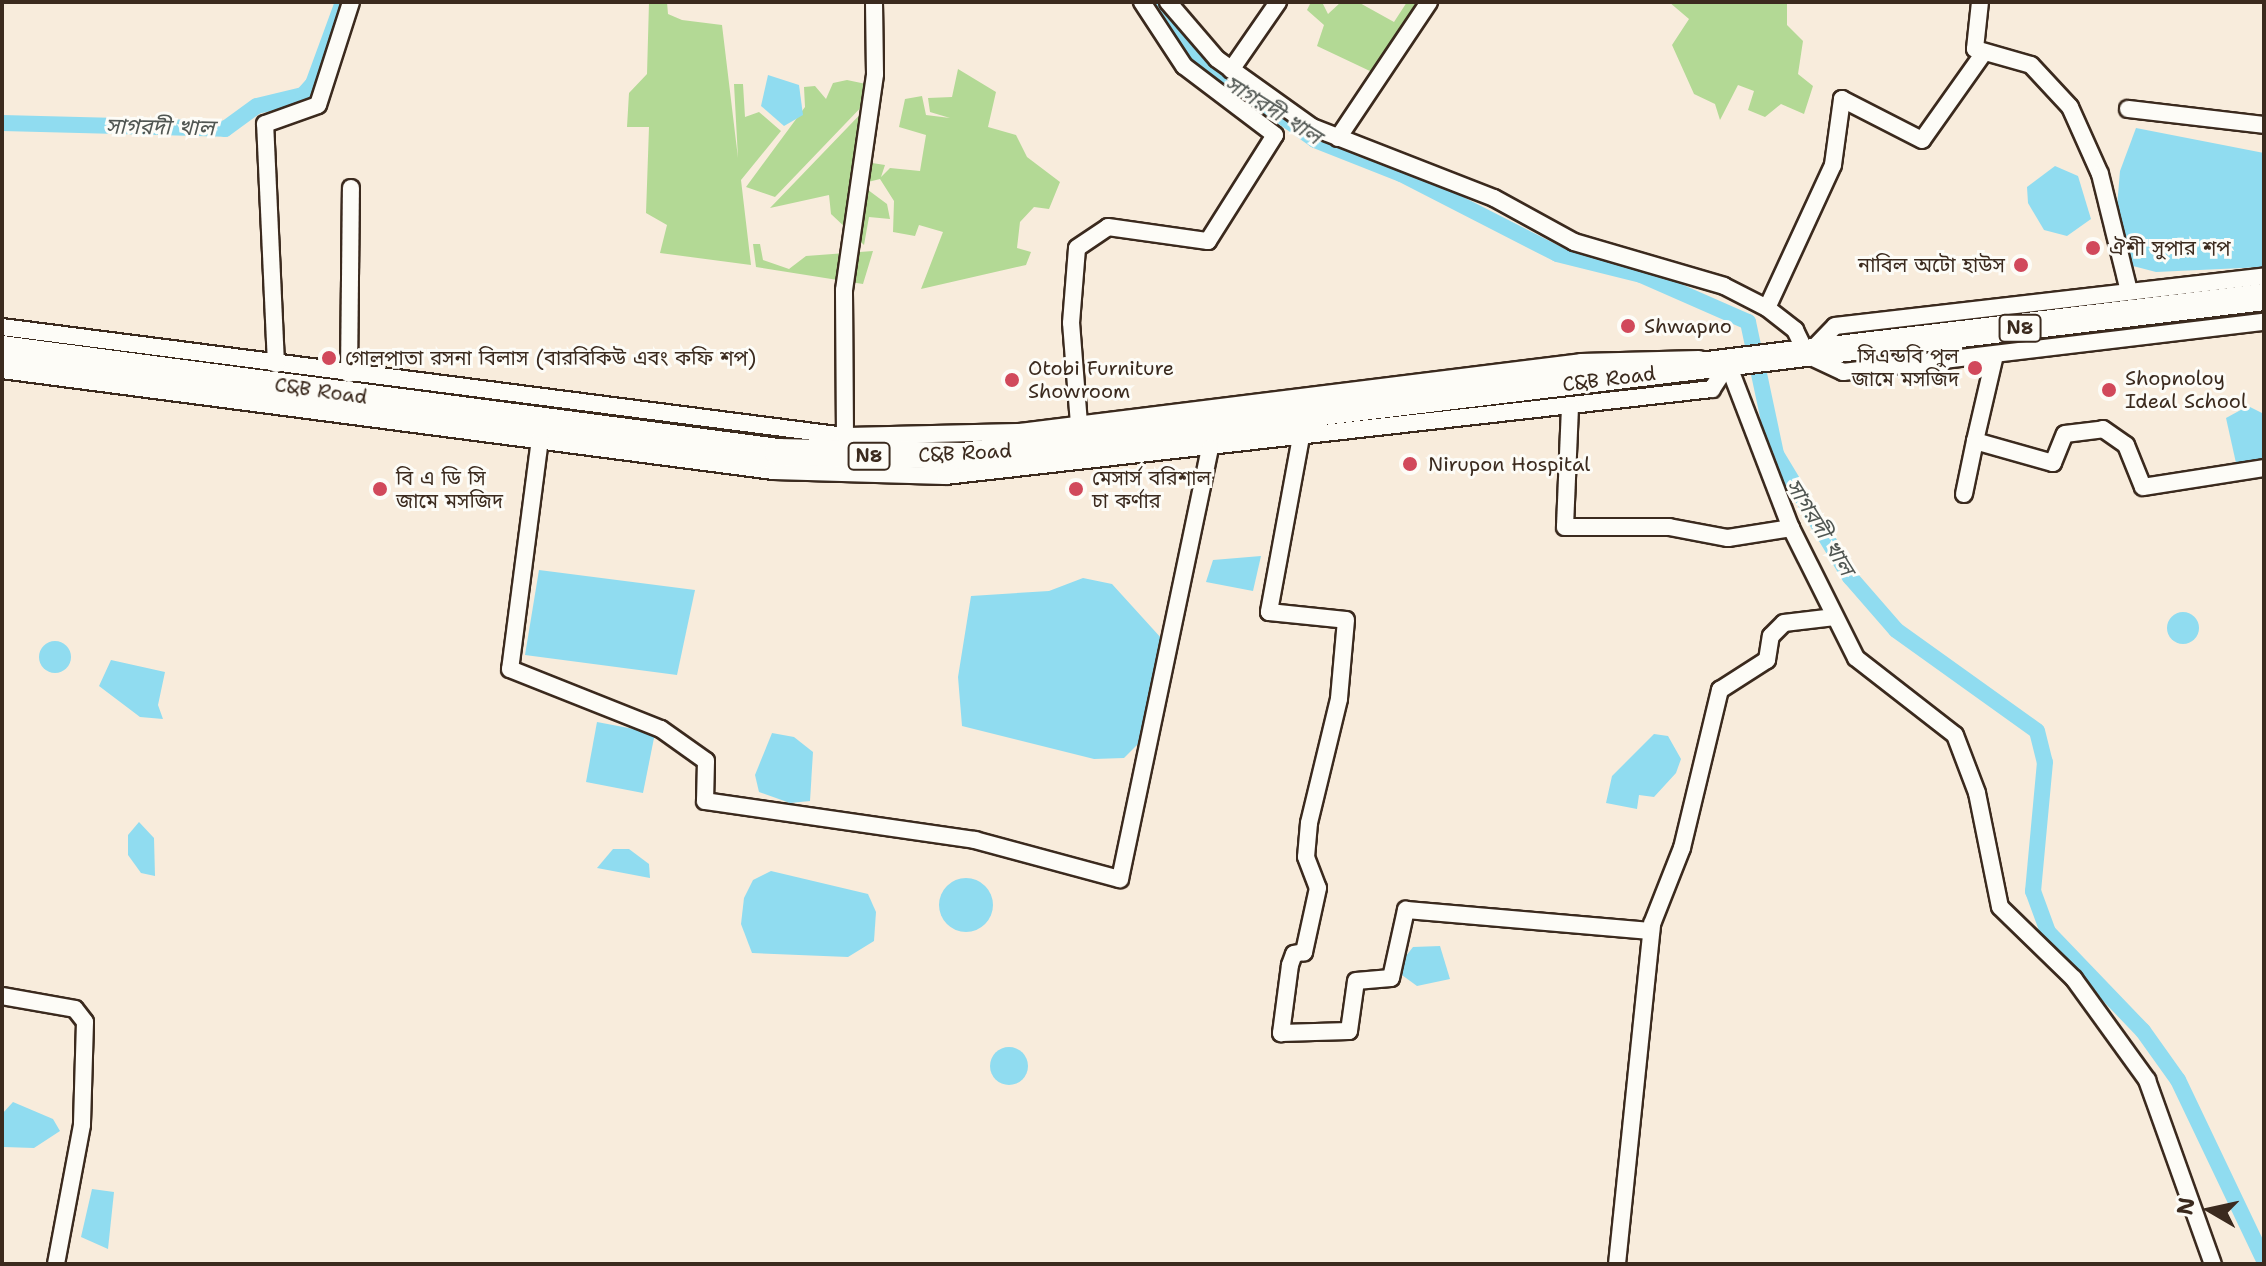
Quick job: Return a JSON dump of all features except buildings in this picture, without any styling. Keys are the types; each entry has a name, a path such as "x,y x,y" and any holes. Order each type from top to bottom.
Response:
{"highway":[{"name":"N8","path":"1733,363 2264,297"},
{"name":"C&B Road","path":"2,349 778,452 857,456 1079,445 1733,363"}],"street":[{"path":"276,364 265,124 318,105 351,2"},
{"path":"845,436 844,290 875,74 874,2"},
{"path":"1079,424 1071,364 1077,248 1108,227 1208,241 1275,135 1184,66 1142,2"},
{"path":"1168,2 1231,70 1338,138 1494,198 1574,242 1724,286 1767,308 1795,330 1807,355 1843,372 2264,322"},
{"path":"1231,70 1278,2"},
{"path":"1338,138 1429,2"},
{"path":"1980,2 1973,43 1983,54 2031,65 2070,107 2100,174 2129,291"},
{"path":"1767,308 1833,165 1843,98 1922,140 1983,54"},
{"path":"2128,109 2264,125"},
{"path":"349,374 351,188"},
{"path":"1807,355 1818,336 1835,326 2264,276"},
{"path":"2,327 845,436 1079,424 1642,356 1733,363"},
{"path":"1964,494 1995,355"},
{"path":"2,370 773,471 945,476 1712,389 1733,363"},
{"path":"1733,363 1791,528 1856,658 1882,684 1930,710 1955,735 1977,793 2000,907 2074,979 2147,1080 2213,1264"},
{"path":"1570,407 1562,462 1565,527 1669,527 1728,538 1791,528"},
{"path":"1975,441 2053,463 2065,434 2103,429 2126,445 2143,487 2264,468"},
{"path":"1301,437 1269,612 1346,620 1339,699 1309,823 1306,857 1318,888 1304,952 1294,954 1290,965 1281,1033 1349,1031 1356,981 1391,978 1406,910 1651,931"},
{"path":"540,439 510,669 661,729 706,761 705,801 975,840 1120,879 1210,448"},
{"path":"1617,1264 1651,931 1682,848 1720,690 1767,660 1771,636 1784,623 1835,617"},
{"path":"2,996 75,1009 85,1022 82,1125 56,1264"}],"green space":[{"path":"649,2 667,2 668,14 682,20 722,25 738,158 734,84 743,84 745,117 759,112 781,131 741,180 751,265 660,253 667,225 646,213 649,127 627,127 629,93 647,74"},
{"path":"1311,2 1322,2 1328,14 1341,2 1358,2 1394,22 1407,2 1422,6 1372,72 1317,46 1324,25 1307,10"},
{"path":"1669,2 1787,2 1787,25 1803,41 1798,74 1813,86 1804,114 1781,104 1765,117 1748,110 1754,91 1738,85 1720,120 1715,104 1694,94 1672,45 1689,19"},
{"path":"958,69 996,92 988,127 1016,135 1027,157 1060,182 1049,209 1034,207 1020,222 1017,248 1031,252 1026,265 921,289 943,232 919,225 915,236 893,232 894,201 880,179 860,184 887,204 890,219 869,217 864,245 831,214 829,195 770,208 873,101 880,103 872,163 885,165 881,177 890,168 920,171 926,135 899,127 905,99 922,96 926,115 950,118 930,112 928,98 952,97"},
{"path":"847,80 866,84 868,100 775,197 746,187 805,107 804,87 815,86 826,99 833,83"},
{"path":"753,244 760,244 763,260 789,269 806,256 873,251 863,284 756,267"}],"water":[{"path":"768,75 799,85 803,115 784,126 761,106"},
{"path":"2136,128 2264,153 2264,267 2156,272 2133,266 2117,207 2120,171"},
{"path":"2055,166 2078,176 2091,219 2067,236 2044,230 2028,203 2027,187"},
{"path":"2248,406 2264,414 2264,463 2236,463 2226,418"},
{"path":"1261,556 1253,591 1206,582 1213,560"},
{"path":"539,570 695,590 677,675 525,655"},
{"path":"1083,578 1112,584 1162,639 1143,739 1124,758 1094,759 962,726 958,677 971,596 1049,591"},
{"path":"2183,612 2194,617 2199,628 2194,639 2183,644 2172,639 2167,628 2172,617"},
{"path":"55,641 67,645 71,657 67,669 55,673 43,669 39,657 43,645"},
{"path":"111,660 165,672 158,705 163,719 140,717 99,686"},
{"path":"597,722 655,733 643,793 586,782"},
{"path":"772,733 794,737 813,752 810,801 790,803 759,792 755,775"},
{"path":"1654,734 1668,736 1681,759 1676,773 1654,797 1639,795 1637,809 1606,803 1612,776"},
{"path":"139,822 154,838 155,876 141,873 128,855 128,835"},
{"path":"613,849 629,849 649,864 650,878 597,868"},
{"path":"771,871 868,894 876,912 874,941 848,957 752,953 741,924 744,898 753,880"},
{"path":"966,878 985,886 993,905 985,924 966,932 947,924 939,905 947,886"},
{"path":"1440,946 1450,979 1417,986 1395,970 1413,947"},
{"path":"1009,1047 1023,1052 1028,1066 1023,1080 1009,1085 995,1080 990,1066 995,1052"},
{"path":"13,1102 53,1119 60,1131 34,1148 4,1147 2,1114"},
{"path":"92,1189 114,1192 108,1249 81,1237"}],"waterway":[{"name":"সাগরদী খাল","path":"2,123 225,129 257,106 303,95 313,84 343,2"},
{"name":"সাগরদী খাল","path":"1158,2 1197,57 1315,140 1401,174 1557,254 1641,275 1748,322 1776,454 1850,577 1896,630 2037,731 2045,762 2033,891 2048,932 2143,1031 2178,1080 2264,1260"}],"place":[{"name":"ঐশী সুপার শপ","path":"2093,248"},
{"name":"নাবিল অটো হাউস","path":"2021,265"},
{"name":"Shwapno","path":"1628,326"},
{"name":"গোলপাতা রসনা বিলাস (বারবিকিউ এবং কফি শপ)","path":"329,358"},
{"name":"সিএন্ডবি পুল জামে মসজিদ","path":"1975,368"},
{"name":"Otobi Furniture Showroom","path":"1012,380"},
{"name":"Shopnoloy Ideal School","path":"2109,390"},
{"name":"Nirupon Hospital","path":"1410,464"},
{"name":"বি এ ডি সি জামে মসজিদ","path":"380,489"},
{"name":"মেসার্স বরিশাল চা কর্ণার","path":"1076,489"}]}
